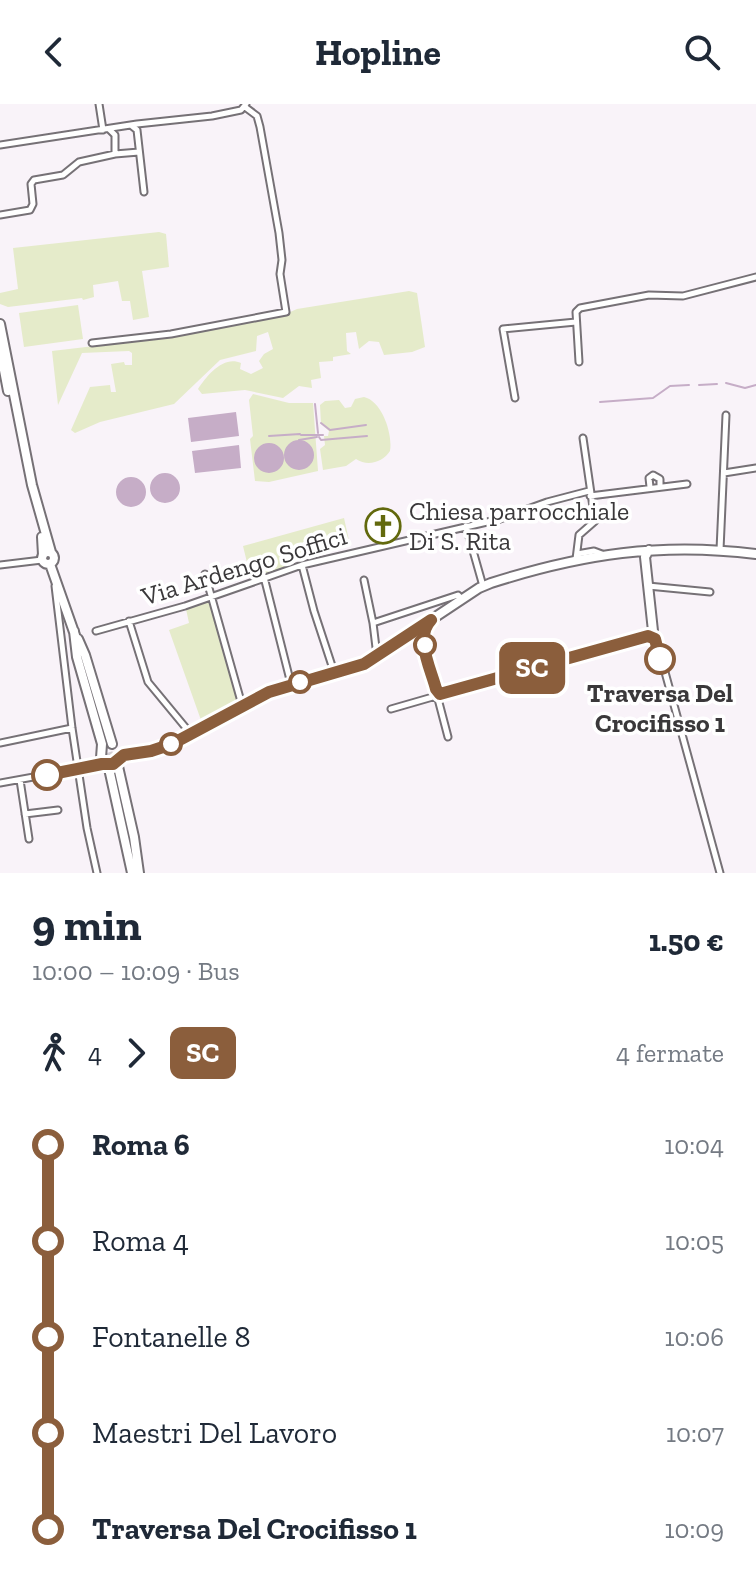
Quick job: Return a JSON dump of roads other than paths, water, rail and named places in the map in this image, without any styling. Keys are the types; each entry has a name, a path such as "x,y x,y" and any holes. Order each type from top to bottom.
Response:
{"main road":[{"path":"0,324 27,487 46,558 85,655 109,745 136,873"},
{"path":"0,349 4,362"},
{"path":"431,620 425,626 423,637 437,694 648,636 653,627 645,557 651,549"},
{"path":"111,762 124,755 156,749 191,734 291,684 362,664 483,586 576,556 651,549 756,554"},
{"path":"637,550 645,557"},
{"path":"409,634 418,633 423,637"},
{"path":"109,745 126,750 156,749"},
{"path":"109,745 136,873"}],"street":[{"path":"99,104 106,129 115,135"},
{"path":"0,145 212,116 245,106 257,116 279,233 280,274 286,312 171,334 92,343"},
{"path":"131,125 137,130 144,192"},
{"path":"115,154 115,135 123,127"},
{"path":"0,215 30,210 33,204 31,184 34,180 61,176 78,163 139,152"},
{"path":"579,362 576,312 582,307 649,295 683,296 756,277"},
{"path":"515,398 503,329 576,322"},
{"path":"720,550 726,415"},
{"path":"576,556 579,535 595,521 583,438"},
{"path":"724,473 756,468"},
{"path":"660,486 660,479 653,475 649,478 650,487 687,484"},
{"name":"Via Ardengo Soffici","path":"96,631 214,597 302,565 500,519 547,502 650,487"},
{"path":"466,526 483,586"},
{"path":"0,565 46,558"},
{"path":"302,565 334,673"},
{"path":"205,574 243,706"},
{"path":"55,577 72,728 97,873"},
{"path":"264,577 291,684"},
{"path":"364,580 377,656"},
{"path":"647,586 710,592"},
{"path":"373,623 458,595 463,600"},
{"path":"129,621 148,682 191,734"},
{"path":"653,627 720,873"},
{"path":"648,636 653,637 656,643"},
{"path":"391,709 437,694 448,737"},
{"path":"0,743 72,728"},
{"path":"0,783 111,762"},
{"path":"20,780 29,839"},
{"path":"25,814 58,810"}],"waterway":[{"path":"726,383 745,388 756,385"},
{"path":"699,385 717,384"},
{"path":"600,402 653,398 670,386 689,385"},
{"path":"315,404 318,433"},
{"path":"321,423 330,430 366,425"},
{"path":"269,436 300,434"},
{"path":"301,435 323,435"},
{"path":"319,437 321,440 367,436"},
{"path":"299,440 317,437"}],"tunnel":[{"path":"105,741 113,767"}],"place":[{"name":"Chiesa parrocchiale Di S. Rita","path":"383,526"},
{"name":"Traversa Del Crocifisso 1","path":"660,659"}]}
